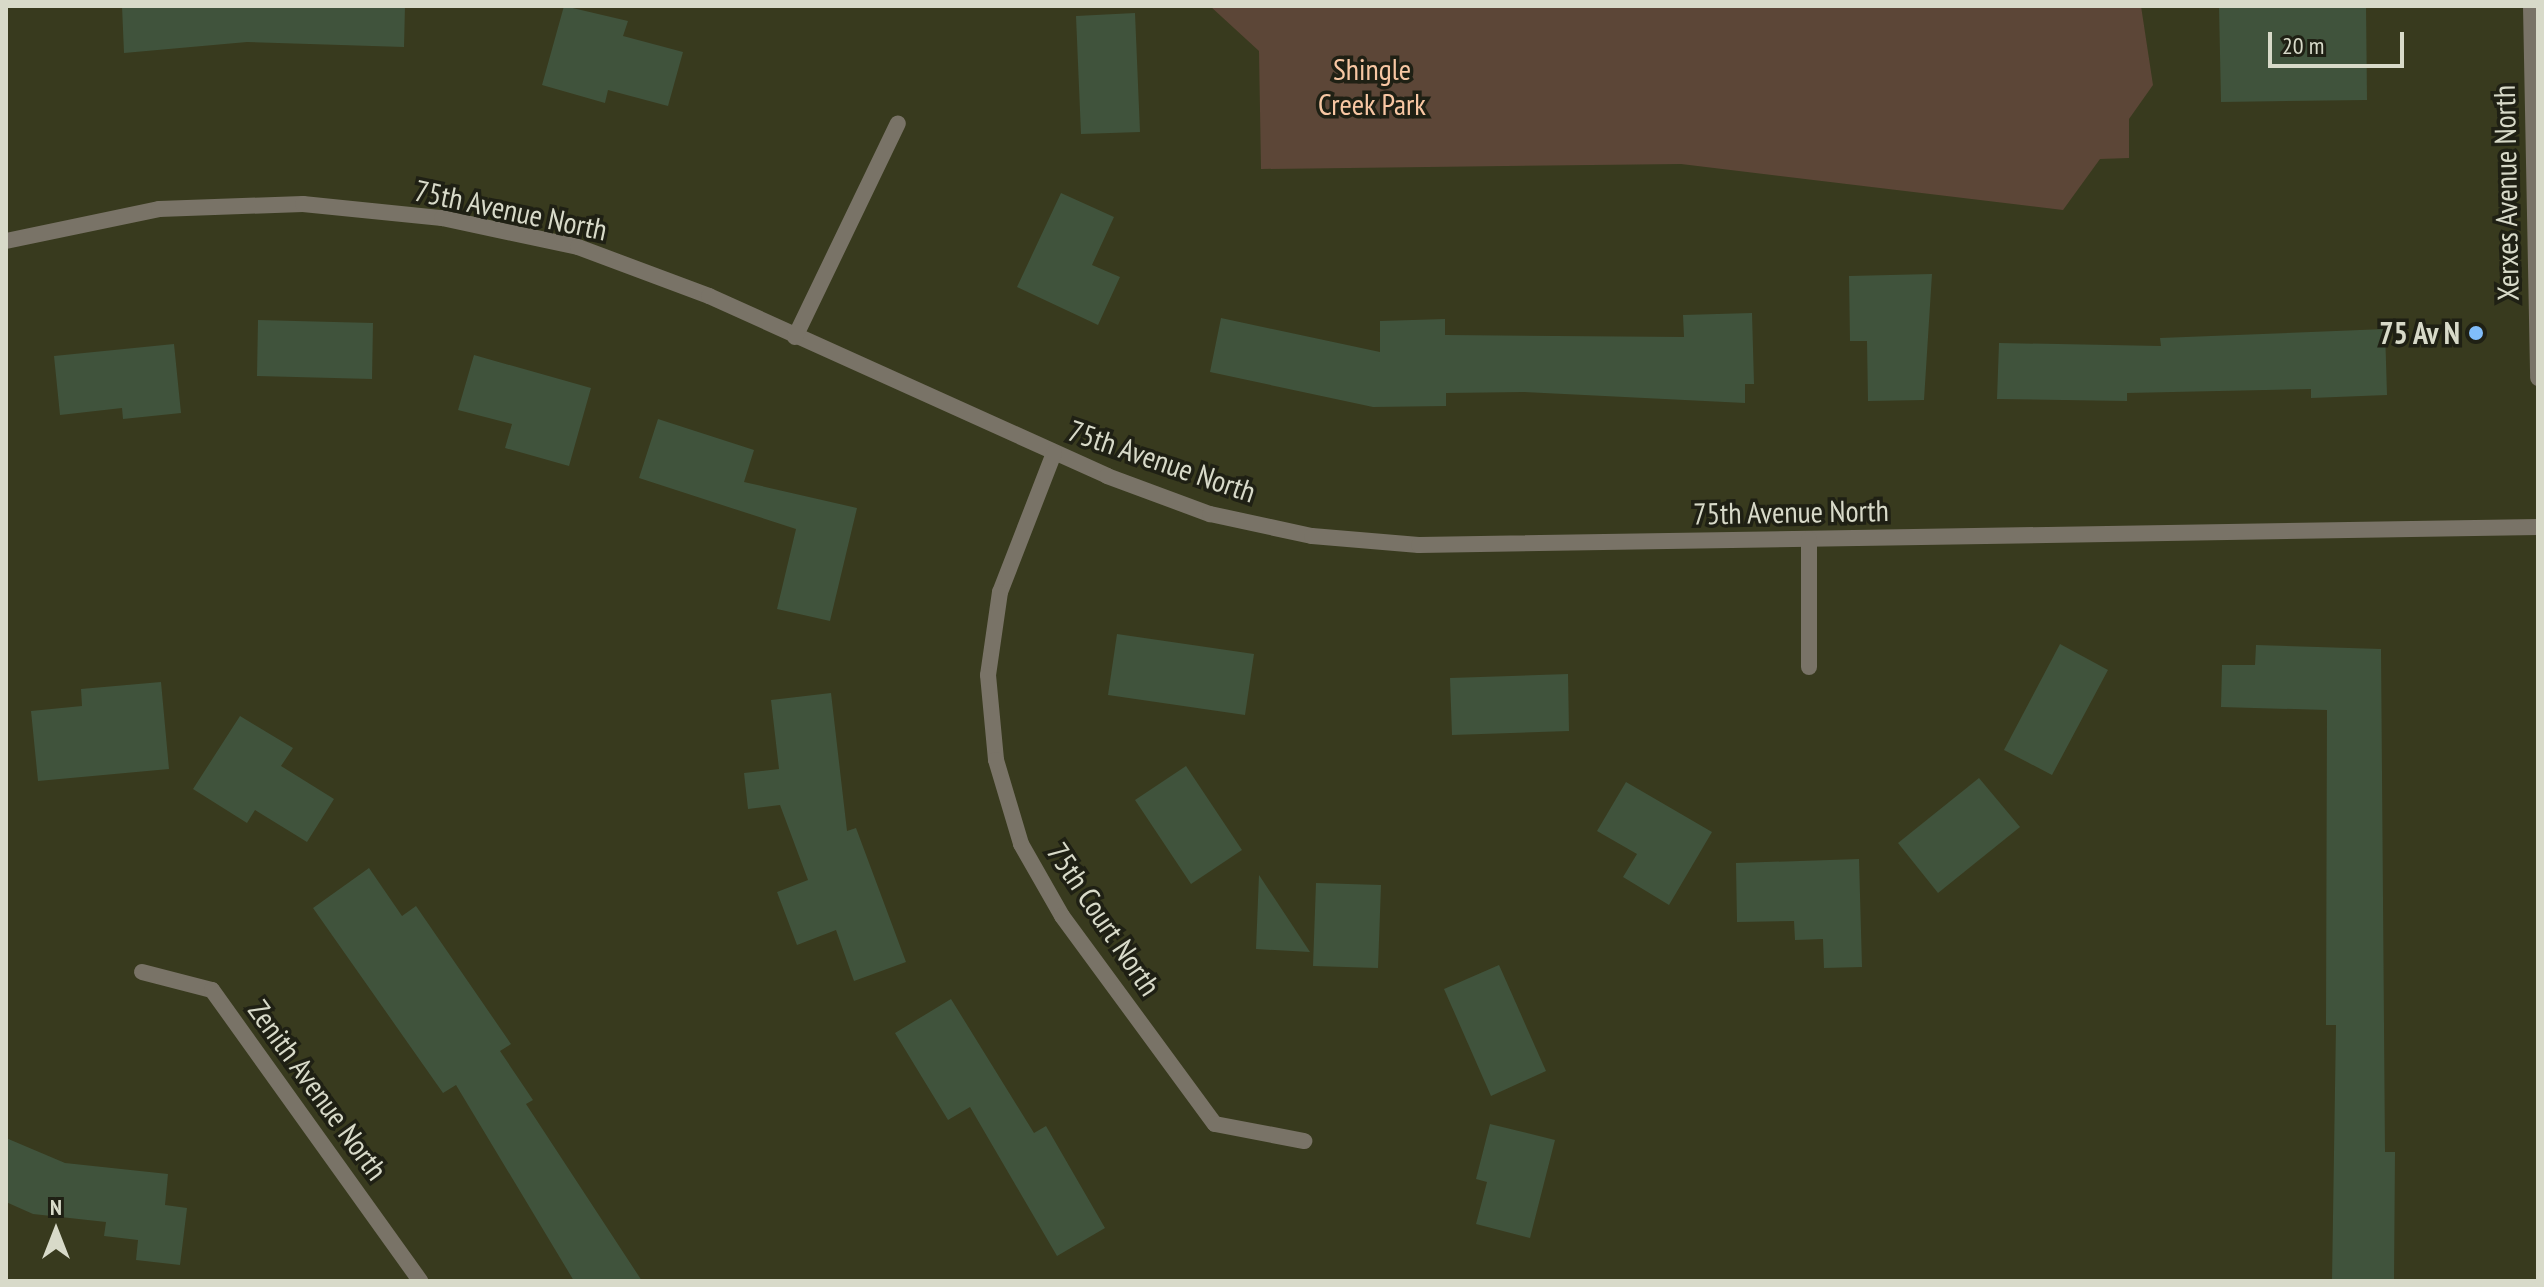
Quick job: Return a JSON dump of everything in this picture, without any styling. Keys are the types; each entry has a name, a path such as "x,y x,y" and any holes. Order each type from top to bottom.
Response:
{"street":[{"name":"Xerxes Avenue North","path":"2531,6 2538,378"},
{"path":"795,337 898,123"},
{"name":"75th Avenue North","path":"6,241 159,209 303,204 442,218 578,247 795,337 1054,453 1210,514 1312,536 1419,545 2538,527"},
{"name":"75th Court North","path":"1054,453 1000,592 988,675 996,760 1021,844 1062,916 1215,1124 1304,1141"},
{"path":"1809,539 1809,667"},
{"name":"Zenith Avenue North","path":"142,972 212,990 420,1281"}],"green space":[{"name":"Shingle Creek Park","path":"1210,6 2141,6 2153,85 2129,119 2129,158 2100,159 2063,210 1681,164 1261,169 1259,51"}],"building":[{"path":"122,6 405,6 404,47 247,42 124,53"},
{"path":"564,6 628,21 623,36 683,52 668,106 608,90 605,103 542,85"},
{"path":"2219,6 2366,6 2367,100 2221,102"},
{"path":"1135,13 1140,132 1081,134 1076,16"},
{"path":"1061,193 1114,217 1092,265 1120,277 1098,325 1017,287"},
{"path":"1932,274 1924,400 1868,401 1867,341 1850,341 1849,276"},
{"path":"1752,313 1754,384 1745,384 1745,403 1524,392 1446,393 1446,406 1373,407 1210,372 1221,318 1380,352 1380,321 1445,319 1445,335 1684,337 1683,315"},
{"path":"258,320 373,323 372,379 257,376"},
{"path":"2385,329 2387,395 2311,398 2311,389 2127,393 2127,401 1997,399 1999,343 2161,346 2160,338"},
{"path":"174,344 181,413 123,419 122,408 60,415 54,356"},
{"path":"474,355 591,388 569,466 505,448 512,424 458,410"},
{"path":"658,419 754,450 744,482 857,508 830,621 777,609 796,529 639,478"},
{"path":"1117,634 1254,654 1245,715 1108,695"},
{"path":"2060,644 2108,670 2052,775 2004,750"},
{"path":"2256,645 2381,649 2385,1152 2395,1152 2394,1281 2332,1281 2336,1025 2326,1025 2327,710 2221,707 2222,665 2255,665"},
{"path":"1568,674 1569,731 1452,735 1450,678"},
{"path":"161,682 169,769 38,781 31,711 82,706 81,689"},
{"path":"831,693 847,831 856,828 906,962 854,981 836,930 797,945 777,892 808,880 780,805 748,809 744,773 779,769 771,700"},
{"path":"240,716 293,748 281,766 334,799 307,842 255,810 247,823 193,789"},
{"path":"1186,766 1242,850 1191,884 1135,800"},
{"path":"1979,778 2020,827 1938,893 1898,843"},
{"path":"1626,782 1712,832 1669,905 1623,877 1637,854 1597,831"},
{"path":"1859,859 1862,967 1824,968 1823,939 1795,940 1794,921 1737,922 1736,863"},
{"path":"369,868 402,916 416,906 511,1044 500,1051 533,1100 526,1104 642,1281 574,1281 456,1085 443,1093 313,908"},
{"path":"1259,875 1310,952 1256,949"},
{"path":"1316,883 1381,885 1378,968 1313,966"},
{"path":"1499,965 1546,1071 1491,1096 1444,989"},
{"path":"951,999 1034,1133 1046,1126 1105,1228 1057,1256 970,1107 948,1120 895,1033"},
{"path":"1490,1124 1555,1140 1530,1238 1476,1224 1487,1182 1476,1179"},
{"path":"6,1138 65,1163 168,1174 165,1205 187,1208 180,1265 136,1260 138,1240 104,1236 106,1222 33,1214 6,1202"}],"place":[{"name":"75 Av N","path":"2476,333"}]}
